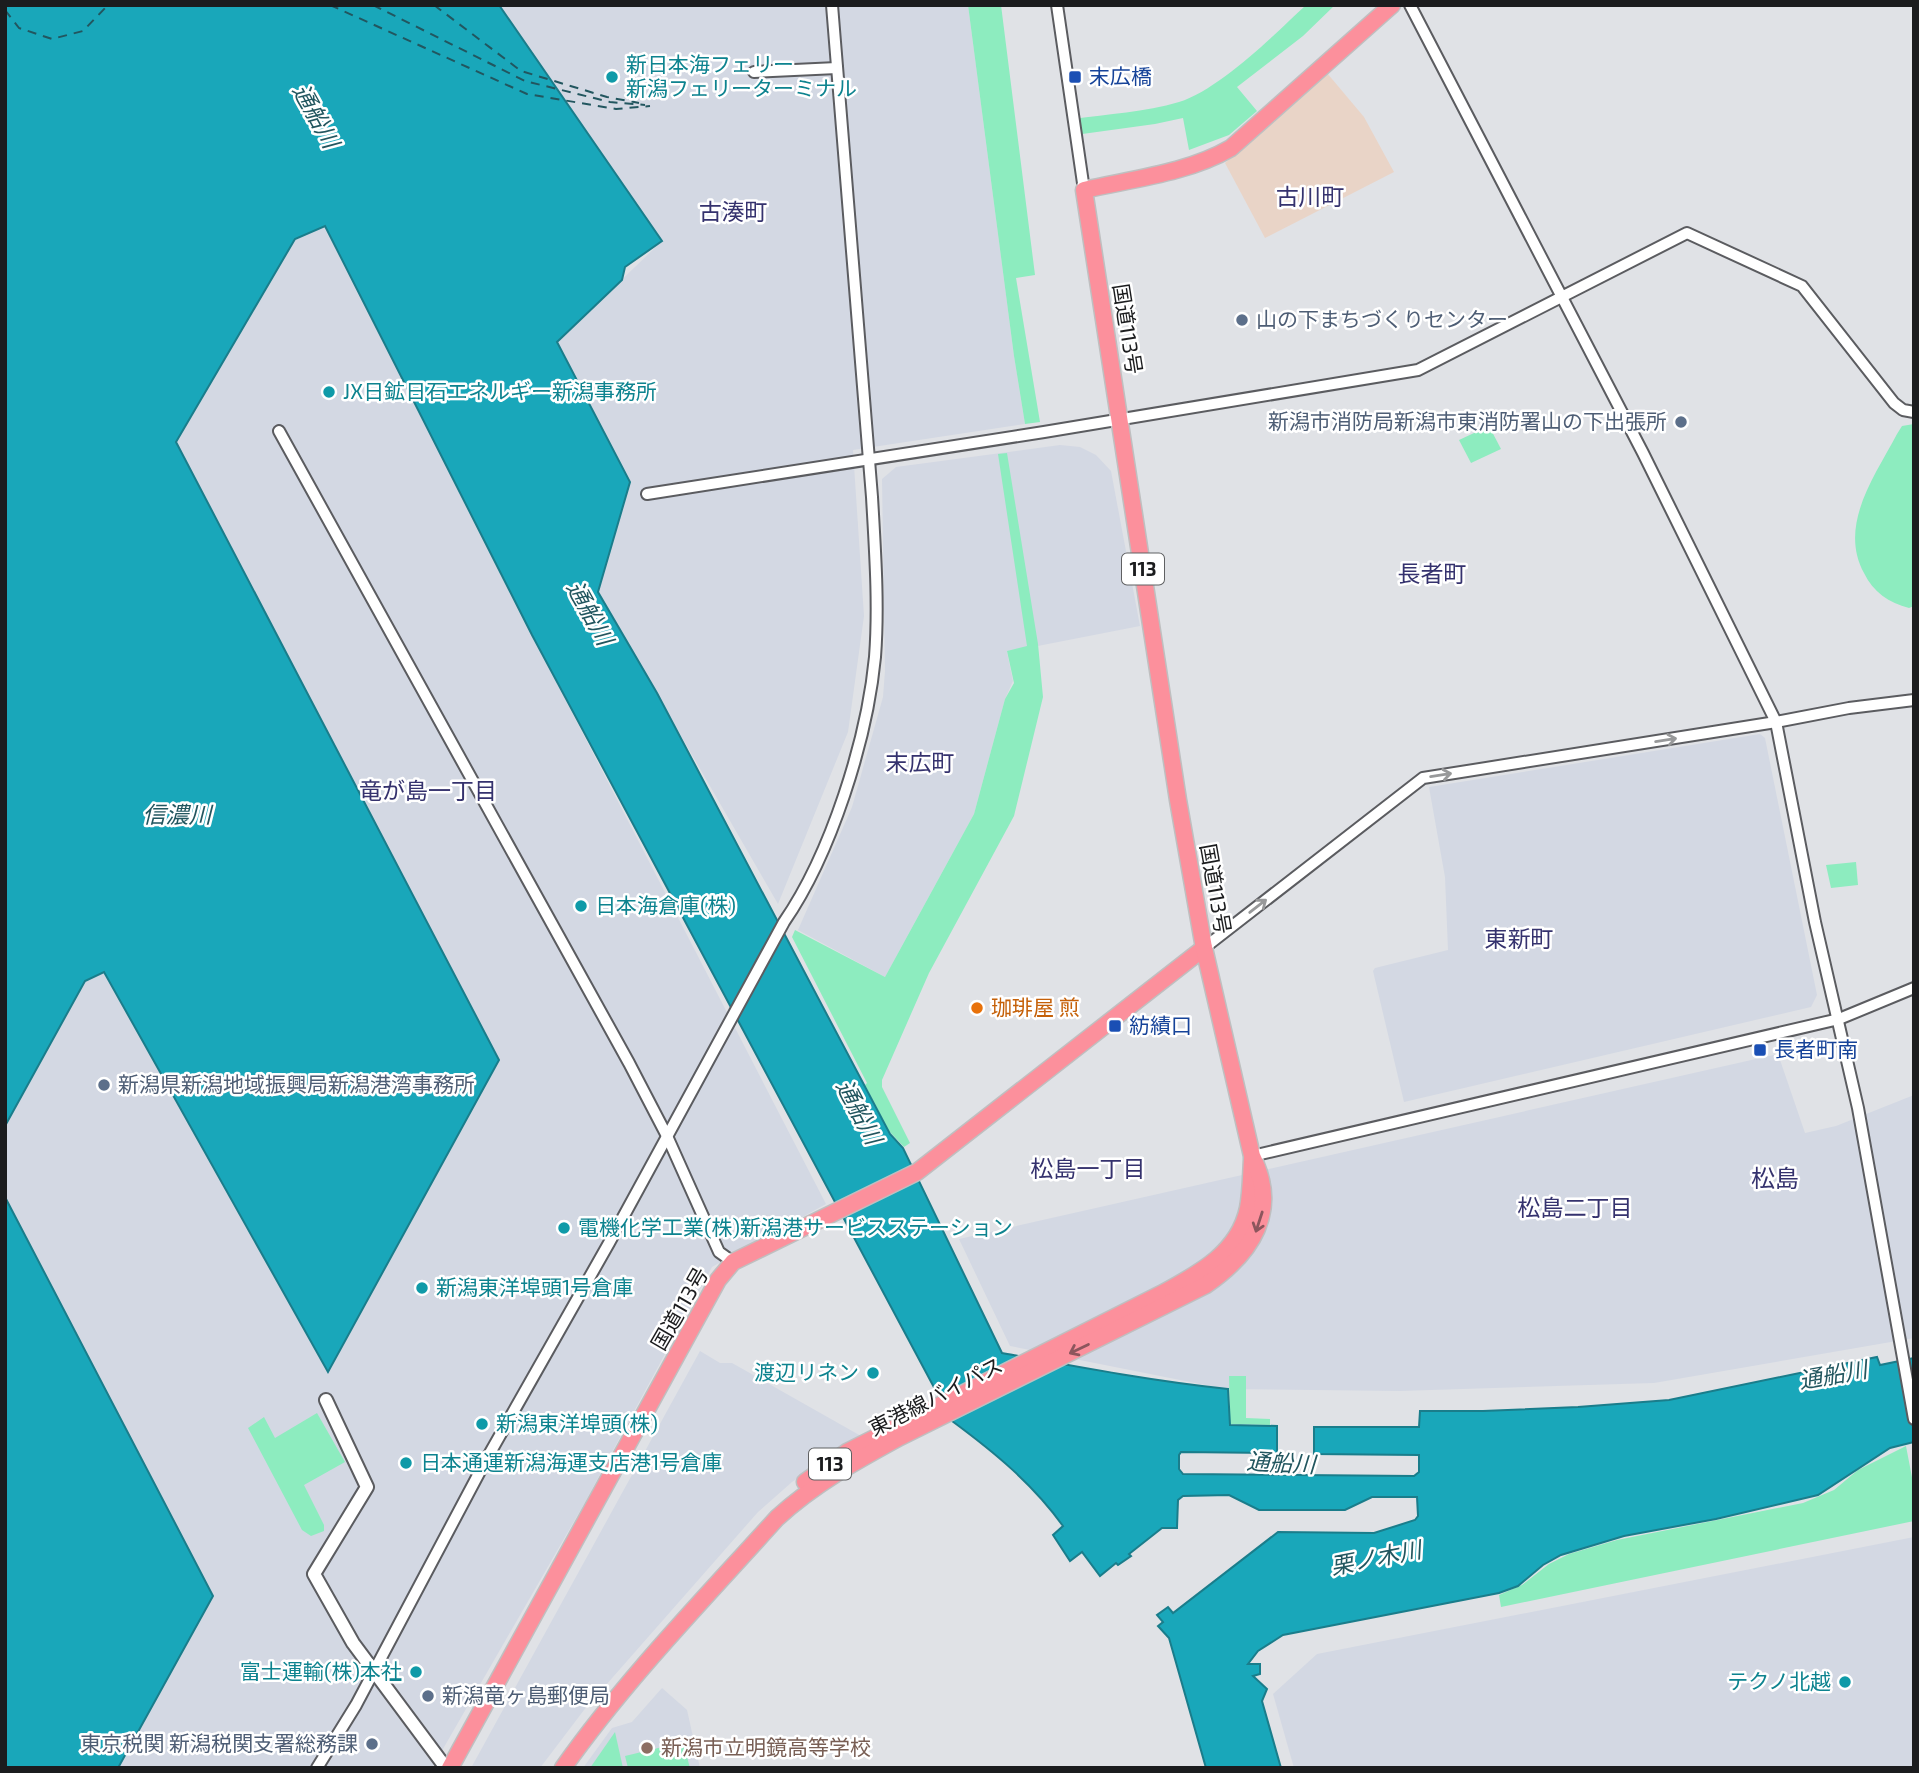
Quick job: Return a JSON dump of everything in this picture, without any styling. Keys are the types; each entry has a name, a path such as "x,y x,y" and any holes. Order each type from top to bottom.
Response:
{"highway":[{"path":"1084,190 1188,166 1223,152 1392,5"},
{"name":"国道113号","path":"448,1768 718,1280 733,1262 917,1172 1204,948 1176,787 1084,190"},
{"name":"東港線バイパス","path":"563,1768 580,1743 677,1628 777,1518 795,1502 853,1462 1202,1279 1226,1250 1244,1223 1252,1156 1204,948"},
{"name":"東港線バイパス","path":"549,1768 689,1602 769,1513 805,1481 847,1452 1202,1279"}],"main road":[{"path":"326,1401 367,1487 314,1574 353,1643 448,1768"}],"street":[{"path":"317,1768 356,1705 473,1484 603,1254 784,922 801,898 836,818 860,738 875,658 876,577 832,5"},
{"path":"1057,5 1084,190"},
{"path":"1410,5 1643,453 1776,722 1815,922 1858,1108 1914,1419"},
{"path":"754,72 837,68"},
{"path":"647,494 1418,370 1687,233 1802,286 1894,403 1903,410 1914,412"},
{"path":"279,430 622,1050 667,1136 719,1252 733,1262"},
{"path":"1204,948 1423,778 1849,708 1914,700"},
{"path":"1252,1156 1839,1019 1914,988"}],"shaded area":[{"path":"499,5 968,5 1025,424 853,450 864,616 848,732 778,904 598,592 630,482 557,342 662,241"},
{"path":"1327,73 1364,117 1394,172 1265,238 1225,163"},
{"path":"325,226 532,635 826,1204 712,1267 584,1504 432,1768 118,1768 213,1596 5,1197 5,1126 85,981 104,972 328,1371 499,1060 175,442 295,238"},
{"path":"1060,445 1080,447 1096,455 1111,471 1140,626 1007,652 1013,681 1005,699 974,814 885,977 798,930 852,807 883,697 885,671 882,479 896,467"},
{"path":"1760,734 1765,738 1817,995 1811,1007 1404,1102 1373,971 1375,968 1448,950 1445,877 1429,787"},
{"path":"1778,1054 1805,1133 1836,1126 1914,1095 1914,1338 1654,1383 1400,1391 1225,1389 1010,1346 959,1239"},
{"path":"700,1351 720,1363 732,1363 861,1436 792,1482 758,1512 584,1710 540,1768 471,1768"},
{"path":"1914,1537 1914,1768 1294,1768 1273,1694 1317,1654"},
{"name":"新潟市立明鏡高等学校","path":"662,1688 687,1710 700,1768 583,1768 612,1728 632,1722"}],"green space":[{"path":"968,5 1001,5 1035,275 1016,278 1040,422 1025,424"},
{"path":"1306,5 1335,5 1303,36 1237,87 1257,111 1229,135 1189,150 1183,118 1075,135 1073,119 1179,102 1212,86 1246,60"},
{"path":"1914,424 1914,606 1909,608 1888,600 1872,586 1857,555 1855,537 1862,501 1870,484 1902,426"},
{"path":"1489,426 1501,449 1471,463 1459,440"},
{"path":"1007,453 1038,644 1043,697 1014,816 929,973 882,1080 882,1087 910,1143 904,1147 889,1131 792,937 795,930 885,977 974,814 1005,699 1014,683 1007,651 1027,646 998,454"},
{"path":"1856,862 1858,885 1831,888 1826,865"},
{"path":"1229,1376 1246,1376 1246,1418 1270,1419 1270,1425 1230,1424"},
{"path":"317,1413 345,1462 304,1485 324,1525 324,1531 311,1536 302,1530 248,1428 264,1417 275,1438"},
{"path":"1906,1446 1914,1488 1914,1521 1501,1607 1499,1595 1522,1585 1549,1564 1569,1554 1617,1540 1803,1503 1834,1490 1858,1470"},
{"path":"615,1732 623,1768 590,1768"},
{"path":"683,1742 690,1768 628,1768 625,1756"}],"water":[{"name":"信濃川","path":"5,5 499,5 662,241 625,267 622,280 557,342 630,482 598,592 657,693 890,1134 903,1148 1002,1353 1143,1378 1228,1389 1230,1425 1277,1426 1277,1453 1181,1452 1179,1469 1183,1474 1414,1476 1419,1472 1419,1455 1314,1454 1314,1427 1419,1427 1420,1411 1578,1407 1669,1400 1877,1357 1880,1365 1914,1358 1914,1442 1890,1448 1818,1495 1716,1519 1624,1536 1561,1555 1543,1565 1518,1586 1499,1593 1283,1635 1258,1651 1248,1664 1260,1664 1260,1674 1253,1676 1267,1689 1262,1701 1281,1768 1206,1768 1169,1638 1158,1626 1163,1622 1157,1615 1168,1607 1173,1613 1278,1532 1374,1533 1415,1520 1418,1516 1417,1497 1372,1497 1345,1510 1259,1510 1229,1495 1183,1496 1178,1500 1177,1528 1162,1528 1129,1554 1131,1556 1118,1565 1116,1563 1100,1576 1082,1552 1070,1561 1053,1535 1063,1526 1039,1496 1012,1469 952,1421 532,635 325,226 295,239 176,442 499,1060 328,1372 104,972 85,981 5,1126"},
{"path":"5,1197 213,1596 118,1768 5,1768"}],"ferry route":[{"path":"5,10 19,28 52,39 83,31 108,5"},
{"path":"330,5 527,94 616,109 650,106"},
{"path":"373,5 525,81 610,102 645,105"},
{"path":"434,5 521,71 607,97 639,103"}],"place":[{"name":"新日本海フェリー 新潟フェリーターミナル","path":"612,77"},
{"name":"末広橋","path":"1075,77"},
{"name":"山の下まちづくりセンター","path":"1242,320"},
{"name":"JX日鉱日石エネルギー新潟事務所","path":"329,392"},
{"name":"新潟市消防局新潟市東消防署山の下出張所","path":"1681,422"},
{"name":"日本海倉庫(株)","path":"581,906"},
{"name":"珈琲屋 煎","path":"977,1008"},
{"name":"紡績口","path":"1115,1026"},
{"name":"長者町南","path":"1760,1050"},
{"name":"新潟県新潟地域振興局新潟港湾事務所","path":"104,1085"},
{"name":"電機化学工業(株)新潟港サービスステーション","path":"564,1228"},
{"name":"新潟東洋埠頭1号倉庫","path":"422,1288"},
{"name":"渡辺リネン","path":"873,1373"},
{"name":"新潟東洋埠頭(株)","path":"482,1424"},
{"name":"日本通運新潟海運支店港1号倉庫","path":"406,1463"},
{"name":"富士運輸(株)本社","path":"416,1672"},
{"name":"テクノ北越","path":"1845,1682"},
{"name":"新潟竜ヶ島郵便局","path":"428,1696"},
{"name":"東京税関 新潟税関支署総務課","path":"372,1744"},
{"name":"新潟市立明鏡高等学校","path":"647,1748"}],"district":[{"name":"古川町","path":"1310,197"},
{"name":"古湊町","path":"733,212"},
{"name":"長者町","path":"1432,574"},
{"name":"末広町","path":"920,763"},
{"name":"竜が島一丁目","path":"428,791"},
{"name":"東新町","path":"1519,939"},
{"name":"松島一丁目","path":"1088,1169"},
{"name":"松島","path":"1775,1179"},
{"name":"松島二丁目","path":"1575,1208"}],"water label":[{"name":"通船川","path":"316,116"},
{"name":"通船川","path":"590,613"},
{"name":"通船川","path":"859,1112"},
{"name":"通船川","path":"1833,1375"},
{"name":"通船川","path":"1281,1463"},
{"name":"栗ノ木川","path":"1376,1558"}]}
